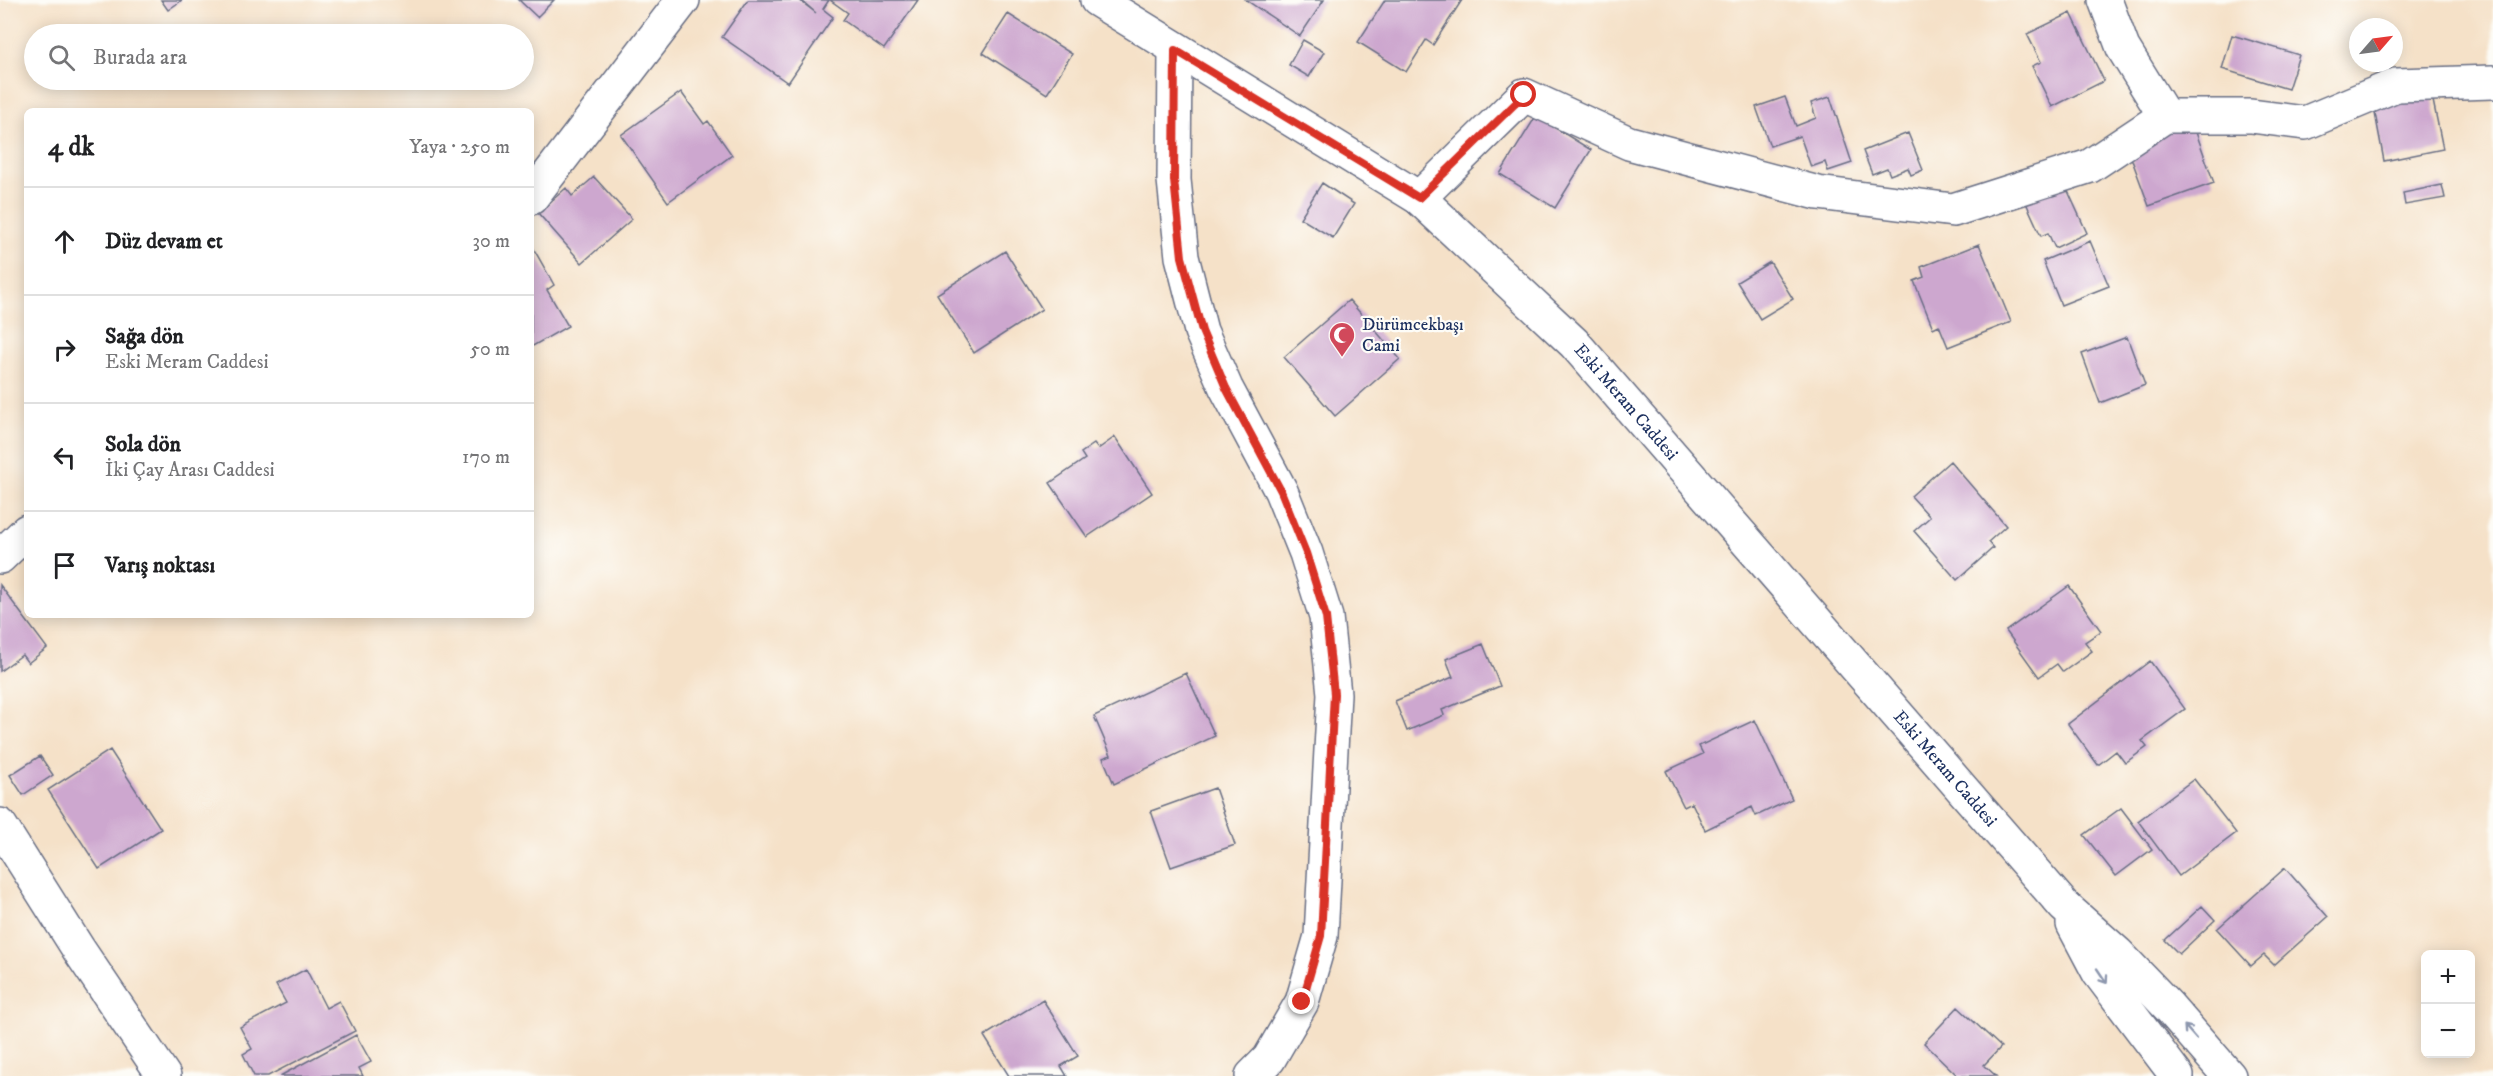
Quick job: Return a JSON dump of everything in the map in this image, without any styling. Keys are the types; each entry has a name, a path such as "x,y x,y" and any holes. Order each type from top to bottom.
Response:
{"street":[{"path":"534,194 682,0"},
{"name":"Eski Meram Caddesi","path":"1097,0 1419,198 1574,343 2064,906 2117,953 2169,1007 2229,1076"},
{"path":"2105,0 2123,48 2165,116"},
{"path":"1175,50 1174,180 1182,257 1202,331 1226,388 1281,491 1306,553 1326,617 1334,694 1321,936 1302,1002 1269,1059 1252,1076"},
{"path":"1419,198 1524,95 1640,146 1818,193 1953,210 2090,166 2165,116 2251,116 2305,123 2396,85 2493,82"},
{"path":"0,556 24,534"},
{"path":"0,825 79,950 164,1076"},
{"name":"Eski Meram Caddesi","path":"2064,906 2099,973 2177,1076"}],"building":[{"path":"161,0 182,0 168,10"},
{"path":"519,0 554,0 537,17"},
{"path":"748,0 799,0 816,13 801,0 829,0 823,9 833,17 788,83 722,37"},
{"path":"830,0 918,0 884,49 843,20 848,13"},
{"path":"1246,0 1324,0 1300,36"},
{"path":"1385,0 1462,0 1433,45 1426,40 1406,72 1358,42"},
{"path":"2071,13 2104,81 2052,107 2032,66 2041,62 2027,34"},
{"path":"1008,14 1072,54 1047,94 983,53"},
{"path":"2232,35 2299,55 2288,89 2222,69"},
{"path":"1303,40 1324,52 1309,77 1289,65"},
{"path":"2430,86 2443,149 2384,161 2372,97"},
{"path":"681,92 704,124 708,121 732,155 668,202 621,135"},
{"path":"1785,97 1796,126 1816,118 1811,103 1830,97 1852,163 1828,171 1825,162 1811,167 1800,136 1770,146 1756,107"},
{"path":"1536,116 1591,150 1555,208 1500,174"},
{"path":"2192,121 2214,183 2149,206 2126,144"},
{"path":"1908,133 1923,170 1911,175 1908,168 1890,175 1887,168 1872,174 1863,151"},
{"path":"594,177 632,219 582,263 538,213 566,188 572,196"},
{"path":"2062,178 2087,233 2055,248 2048,233 2041,236 2023,196"},
{"path":"1322,183 1354,204 1333,238 1300,218"},
{"path":"2442,185 2445,198 2405,205 2403,193"},
{"path":"2090,241 2109,286 2061,305 2043,261"},
{"path":"1979,244 2011,322 1948,347 1939,325 1933,328 1914,281 1924,277 1921,267"},
{"path":"534,249 554,285 547,290 568,326 534,345"},
{"path":"1005,251 1042,309 974,353 937,294"},
{"path":"1770,262 1793,299 1760,319 1737,282"},
{"name":"Dürümcekbaşı Cami","path":"1349,300 1400,359 1335,416 1284,357"},
{"path":"2127,337 2145,385 2100,403 2082,354"},
{"path":"1115,437 1152,493 1087,537 1050,483 1085,459 1081,453 1094,444 1098,449"},
{"path":"1950,461 2006,526 1988,542 1993,548 1957,580 1914,531 1930,517 1911,496"},
{"path":"0,585 47,648 28,663 22,655 0,671"},
{"path":"2069,586 2101,631 2085,642 2092,651 2063,672 2057,664 2039,677 2006,631"},
{"path":"1483,644 1500,686 1442,710 1444,715 1407,731 1395,701 1453,677 1446,659"},
{"path":"2150,661 2185,709 2142,741 2147,747 2125,763 2116,751 2098,765 2068,724"},
{"path":"1186,673 1215,736 1114,784 1103,758 1111,755 1094,716"},
{"path":"1755,720 1792,799 1756,816 1752,807 1705,830 1692,803 1684,807 1666,771 1703,754 1699,746"},
{"path":"110,750 161,829 99,869 48,790"},
{"path":"40,756 53,775 23,795 10,775"},
{"path":"2194,779 2236,833 2179,876 2138,821"},
{"path":"1215,788 1235,845 1171,867 1151,811"},
{"path":"2121,808 2152,849 2116,876 2084,835"},
{"path":"2285,868 2328,917 2274,965 2264,955 2251,966 2217,929"},
{"path":"2202,906 2215,920 2179,954 2165,940"},
{"path":"306,969 326,1008 339,1001 355,1031 268,1076 254,1076 243,1054 252,1049 240,1027 286,1003 276,985"},
{"path":"1043,1000 1078,1056 1061,1066 1067,1076 1009,1076 984,1036"},
{"path":"1958,1007 2001,1047 1984,1065 1996,1076 1958,1076 1924,1043"},
{"path":"356,1035 371,1062 359,1068 363,1076 280,1076"}],"place":[{"name":"Dürümcekbaşı Cami","path":"1342,358"}],"route":[{"path":"1302,1002 1321,936 1334,694 1326,617 1306,553 1281,491 1226,388 1202,331 1182,257 1174,180 1175,50 1419,198 1524,95"}]}
